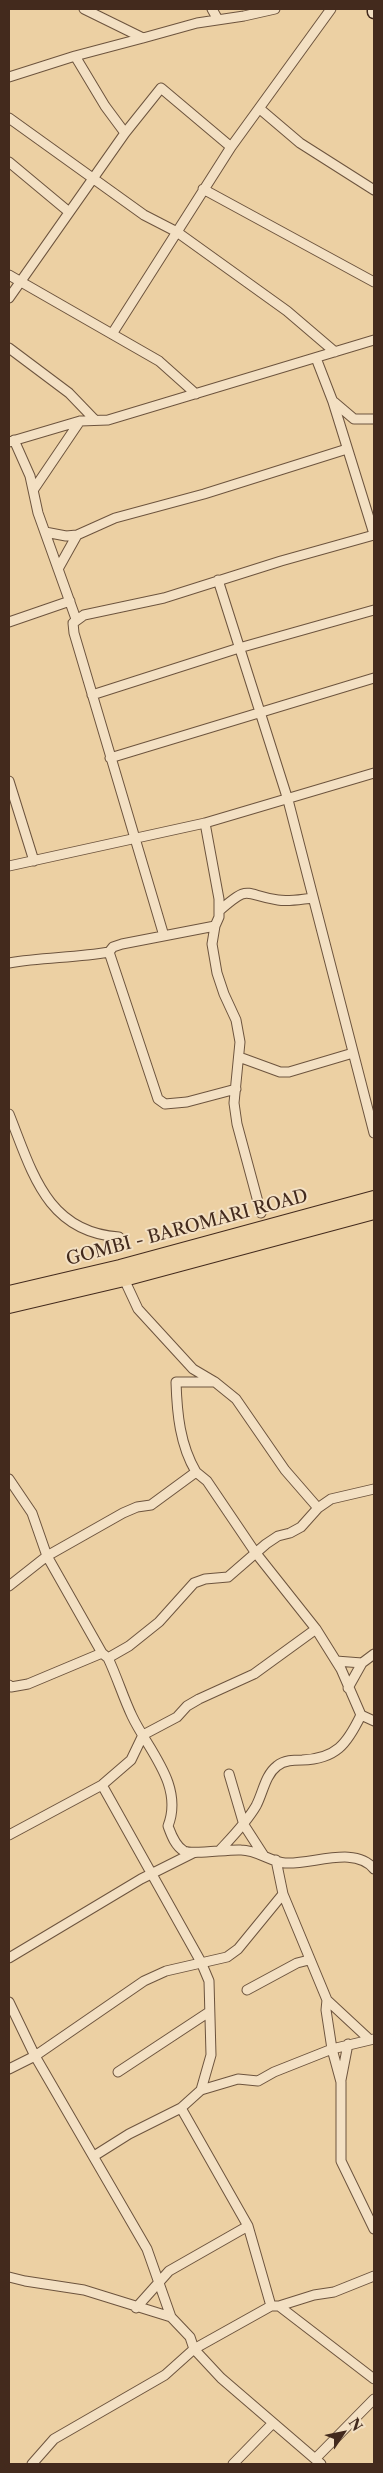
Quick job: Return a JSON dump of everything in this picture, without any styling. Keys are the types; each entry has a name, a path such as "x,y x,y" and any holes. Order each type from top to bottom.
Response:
{"main road":[{"name":"GOMBI - BAROMARI ROAD","path":"9,1293 120,1267 374,1198"},
{"name":"GOMBI - BAROMARI ROAD","path":"9,1306 124,1279 374,1212"}],"street":[{"path":"84,9 143,38"},
{"path":"212,9 217,18"},
{"path":"9,77 75,56 217,18 244,16 275,9"},
{"path":"112,334 231,146 260,108 298,51 331,9"},
{"path":"75,56 97,93 125,133"},
{"path":"9,298 69,212 94,180 125,133 161,88 231,146"},
{"path":"260,108 300,143 374,190"},
{"path":"9,118 144,215 177,232 287,311 335,352"},
{"path":"9,162 69,212"},
{"path":"203,189 374,282"},
{"path":"9,276 22,281 159,361 196,394"},
{"path":"76,619 45,532 34,489 11,441 80,421 108,420 374,340"},
{"path":"9,348 69,393 95,420"},
{"path":"164,936 110,758 74,633 73,623 76,619 164,598 218,580 374,535 333,402 316,358"},
{"path":"333,402 354,419 374,419"},
{"path":"342,433 354,419"},
{"path":"34,489 80,421"},
{"path":"45,532 66,536 77,535 116,518 204,494 347,449"},
{"path":"58,569 77,535"},
{"path":"218,580 288,800 374,1134"},
{"path":"9,622 70,601"},
{"path":"92,695 239,648 374,610"},
{"path":"110,758 374,678"},
{"path":"9,866 205,822 288,800 374,773"},
{"path":"9,781 34,861"},
{"path":"205,822 219,899 219,911 212,944 217,973 236,1020 240,1042 234,1103 237,1124 261,1213"},
{"path":"219,911 236,896 250,892 279,900 313,898"},
{"path":"9,964 58,956 77,957 109,952 113,947 122,944 215,926"},
{"path":"109,952 158,1099 165,1104 186,1102 236,1089"},
{"path":"239,1057 280,1072 289,1072 353,1053"},
{"path":"9,1114 28,1166 41,1192 52,1207 73,1222 99,1235 119,1237"},
{"path":"124,1279 138,1309 192,1369 215,1382 236,1399 285,1470 318,1508"},
{"path":"215,1382 176,1382 177,1409 187,1455 196,1472 207,1481 255,1552 316,1629 336,1661 360,1715 374,1720"},
{"path":"9,1586 47,1556 123,1513 151,1505 196,1472"},
{"path":"9,1479 32,1513 47,1556 105,1656 132,1717 170,1786 172,1814 168,1826 175,1843 183,1851 193,1853 244,1850 284,1863 348,1858 363,1860 374,1869"},
{"path":"9,1685 28,1684 129,1646 159,1622 194,1583 205,1579 228,1577 255,1552 278,1536 290,1533 301,1526 318,1508 331,1499 374,1489"},
{"path":"9,1835 102,1784 130,1760 142,1735 177,1717 187,1706 254,1674 316,1629"},
{"path":"348,1688 351,1679 362,1663 374,1654"},
{"path":"336,1661 362,1663"},
{"path":"220,1850 244,1825 257,1804 271,1771 279,1764 292,1760 316,1760 329,1756 351,1735 360,1715"},
{"path":"229,1774 244,1825 264,1856"},
{"path":"102,1784 201,1962 209,1981 211,2055 201,2090"},
{"path":"9,1958 141,1879 153,1875 193,1853"},
{"path":"276,1860 283,1894 327,2000 372,2039"},
{"path":"9,2069 36,2056 144,1981 166,1971 201,1962 227,1958 238,1949 283,1894"},
{"path":"247,1990 297,1963 309,1960"},
{"path":"327,2000 326,2010 332,2049 340,2082"},
{"path":"9,2002 36,2056 147,2249 171,2317 190,2337 194,2349 221,2378 272,2424 318,2461 374,2399"},
{"path":"118,2072 209,2012"},
{"path":"94,2156 129,2134 181,2108 201,2090 238,2079 258,2080 332,2049 372,2039"},
{"path":"348,2044 340,2082 341,2161 374,2229"},
{"path":"181,2108 248,2226 275,2306 374,2379"},
{"path":"136,2308 169,2271 248,2226"},
{"path":"32,2464 54,2438 165,2374 194,2349 275,2306 352,2287 374,2276"},
{"path":"9,2277 84,2290 136,2308 171,2317"},
{"path":"234,2464 272,2424"}]}
